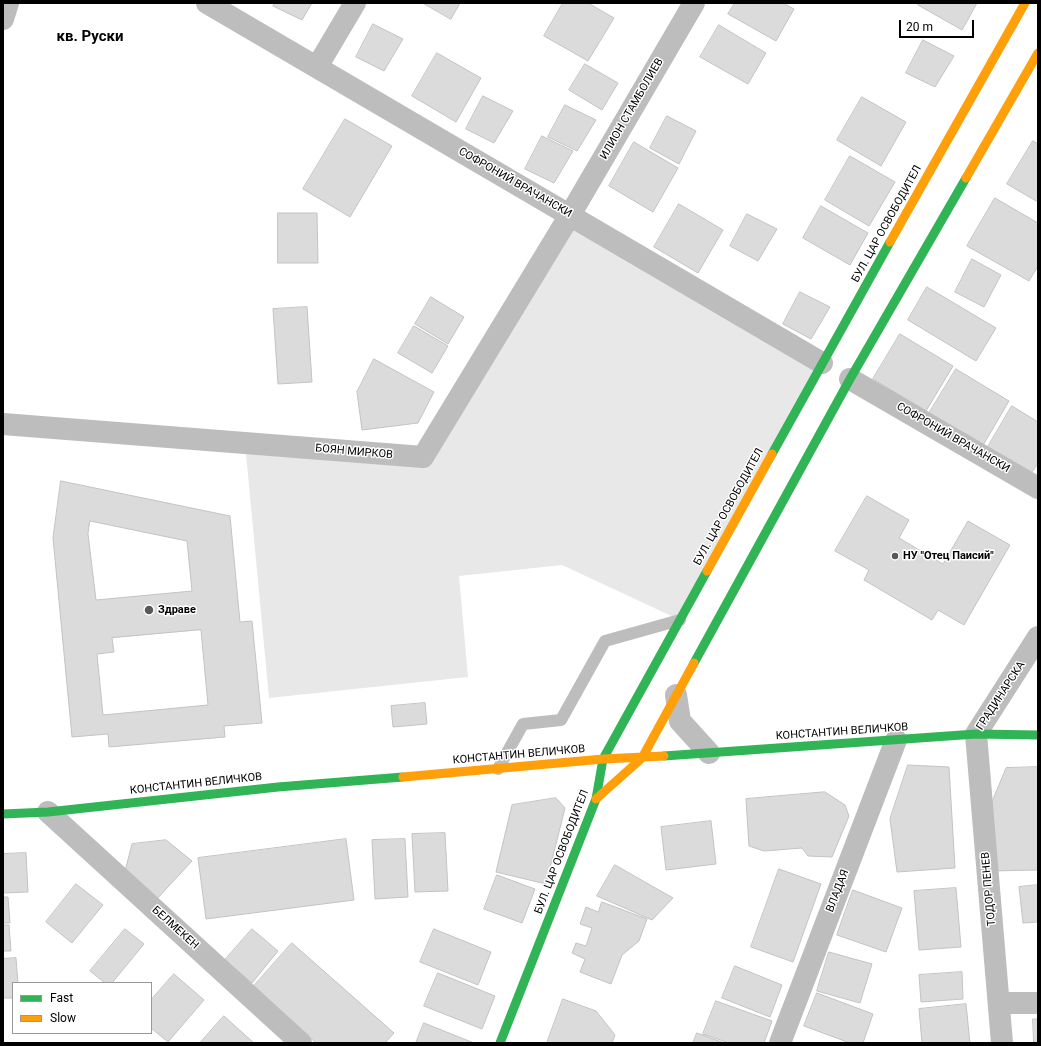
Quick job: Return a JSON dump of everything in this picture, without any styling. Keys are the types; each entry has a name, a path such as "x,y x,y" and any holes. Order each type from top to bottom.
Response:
{"street":[{"path":"3,19 8,3"},
{"name":"СОФРОНИЙ ВРАЧАНСКИ","path":"207,3 822,363"},
{"path":"317,67 355,3"},
{"name":"ИЛИОН СТАМБОЛИЕВ","path":"570,215 694,3"},
{"name":"БУЛ. ЦАР ОСВОБОДИТЕЛ","path":"500,1043 596,799 603,758 822,363 1025,3"},
{"path":"596,799 642,758 676,695 859,383 1038,53"},
{"name":"БОЯН МИРКОВ","path":"3,424 423,457 570,215"},
{"name":"СОФРОНИЙ ВРАЧАНСКИ","path":"859,383 1038,488"},
{"name":"ГРАДИНАРСКА","path":"976,734 1038,637"},
{"path":"676,695 680,721 709,753"},
{"name":"КОНСТАНТИН ВЕЛИЧКОВ","path":"3,814 48,812 278,787 498,769 603,758 642,758 976,734 1038,735"},
{"name":"ТОДОР ПЕНЕВ","path":"976,734 1002,1043"},
{"name":"ВЛАДАЯ","path":"780,1043 896,740"},
{"name":"БЕЛМЕКЕН","path":"48,812 301,1043"},
{"path":"999,1003 1038,1003"}],"lane":[{"path":"498,769 523,724 561,720 605,641 680,620"}],"shaded area":[{"path":"570,215 822,363 680,620 562,565 459,576 468,677 269,698 245,443 423,457"}],"building":[{"path":"275,3 312,3 302,20 273,6"},
{"path":"423,3 460,3 451,19"},
{"path":"563,3 588,3 614,18 588,61 544,36"},
{"path":"735,3 783,3 794,9 776,41 728,14"},
{"path":"919,3 977,3 962,30 918,5"},
{"path":"373,24 403,39 384,71 356,57"},
{"path":"719,25 766,53 748,84 700,57"},
{"path":"923,40 954,56 935,87 906,73"},
{"path":"437,53 481,78 456,122 412,96"},
{"path":"585,64 618,83 602,110 569,90"},
{"path":"483,96 513,111 494,143 466,129"},
{"path":"862,97 906,122 881,166 837,140"},
{"path":"565,105 596,120 577,151 548,137"},
{"path":"667,116 696,131 679,164 650,148"},
{"path":"345,119 392,146 350,217 303,189"},
{"path":"542,136 573,151 554,183 525,169"},
{"path":"1033,141 1038,144 1038,202 1007,184"},
{"path":"634,142 678,168 653,212 609,186"},
{"path":"850,156 895,182 869,226 825,200"},
{"path":"995,198 1038,223 1038,266 1029,281 967,246"},
{"path":"679,204 723,230 698,273 654,247"},
{"path":"821,206 868,233 850,265 803,238"},
{"path":"278,213 317,213 318,263 278,263"},
{"path":"747,214 777,229 758,261 730,246"},
{"path":"972,259 1001,275 984,307 955,292"},
{"path":"927,287 996,328 976,361 908,320"},
{"path":"800,292 830,307 811,339 783,324"},
{"path":"431,297 464,317 448,344 415,324"},
{"path":"307,307 312,382 278,384 273,309"},
{"path":"414,326 448,346 432,373 398,353"},
{"path":"900,334 953,366 926,411 873,379"},
{"path":"374,359 434,392 418,423 362,430 357,392"},
{"path":"956,369 1009,401 982,447 928,415"},
{"path":"1012,406 1038,422 1038,463 1030,475 986,450"},
{"name":"Здраве","path":"61,481 230,516 240,622 252,621 262,723 224,726 225,737 109,747 108,734 72,737 53,538","holes":["90,521 187,541 192,591 96,600 88,534","201,630 208,705 103,715 97,654 114,652 112,638"]},
{"path":"867,496 909,520 899,538 943,564 968,521 1010,545 964,625 938,610 932,620 864,580 869,570 835,551"},
{"path":"425,703 427,724 393,727 391,706"},
{"path":"908,765 949,767 955,868 897,872 890,819"},
{"path":"1038,767 1038,870 991,871 989,809 1006,768"},
{"path":"825,792 845,805 849,816 832,857 808,856 802,848 764,851 749,846 746,799"},
{"path":"556,798 565,808 546,884 496,872 512,805"},
{"path":"711,821 716,864 666,870 661,827"},
{"path":"445,833 448,891 415,892 412,834"},
{"path":"346,839 354,900 206,919 198,858"},
{"path":"405,839 408,897 375,899 372,840"},
{"path":"166,840 192,861 155,901 124,875 132,844"},
{"path":"26,853 28,892 3,893 3,854"},
{"path":"615,865 673,898 652,920 597,896"},
{"path":"779,869 821,884 793,962 751,947"},
{"path":"497,875 535,889 522,923 484,909"},
{"path":"76,884 103,905 72,943 46,922"},
{"path":"1038,885 1038,922 1023,923 1019,887"},
{"path":"956,888 961,947 919,950 914,891"},
{"path":"853,890 902,908 886,952 837,935"},
{"path":"3,897 8,897 10,923 3,923"},
{"path":"602,902 647,919 639,941 622,955 611,984 580,972 585,959 572,953 576,943 586,946 592,928 580,924 586,907 598,912"},
{"path":"3,925 9,925 11,951 3,951"},
{"path":"125,929 144,944 113,982 104,982 90,971"},
{"path":"252,929 278,951 252,983 225,960"},
{"path":"434,929 491,952 478,985 420,962"},
{"path":"292,943 394,1033 385,1043 316,1043 253,987"},
{"path":"829,952 872,964 860,1003 817,991"},
{"path":"16,958 18,982 12,982 12,998 3,998 3,959"},
{"path":"735,966 782,985 770,1017 722,998"},
{"path":"962,972 963,999 921,1002 919,975"},
{"path":"438,973 495,996 482,1029 424,1006"},
{"path":"174,974 204,1000 168,1042 152,1029 152,999"},
{"path":"817,993 873,1014 863,1043 850,1043 804,1026"},
{"path":"563,999 596,1011 615,1035 612,1043 547,1043"},
{"path":"716,1001 772,1021 764,1043 729,1043 703,1034"},
{"path":"966,1004 970,1043 922,1043 919,1009"},
{"path":"224,1016 254,1043 200,1043"},
{"path":"1033,1019 1038,1019 1038,1043 1034,1043"},
{"path":"424,1023 474,1043 416,1043"},
{"path":"697,1033 724,1043 693,1043"}],"traffic: fast":[{"path":"694,663 850,379 966,178"},
{"path":"772,454 890,242"},
{"path":"500,1043 596,799 603,759 707,571"},
{"path":"664,756 976,734 1038,735"},
{"path":"3,814 48,812 278,787 403,777"}],"traffic: slow":[{"path":"890,242 1025,3"},
{"path":"966,178 1038,53"},
{"path":"707,571 772,454"},
{"path":"596,799 642,758 694,663"},
{"path":"403,777 603,759 664,756"}],"place":[{"name":"НУ \"Отец Паисий\"","path":"895,556"},
{"name":"Здраве","path":"149,610"}],"district":[{"name":"кв. Руски","path":"90,37"}]}
